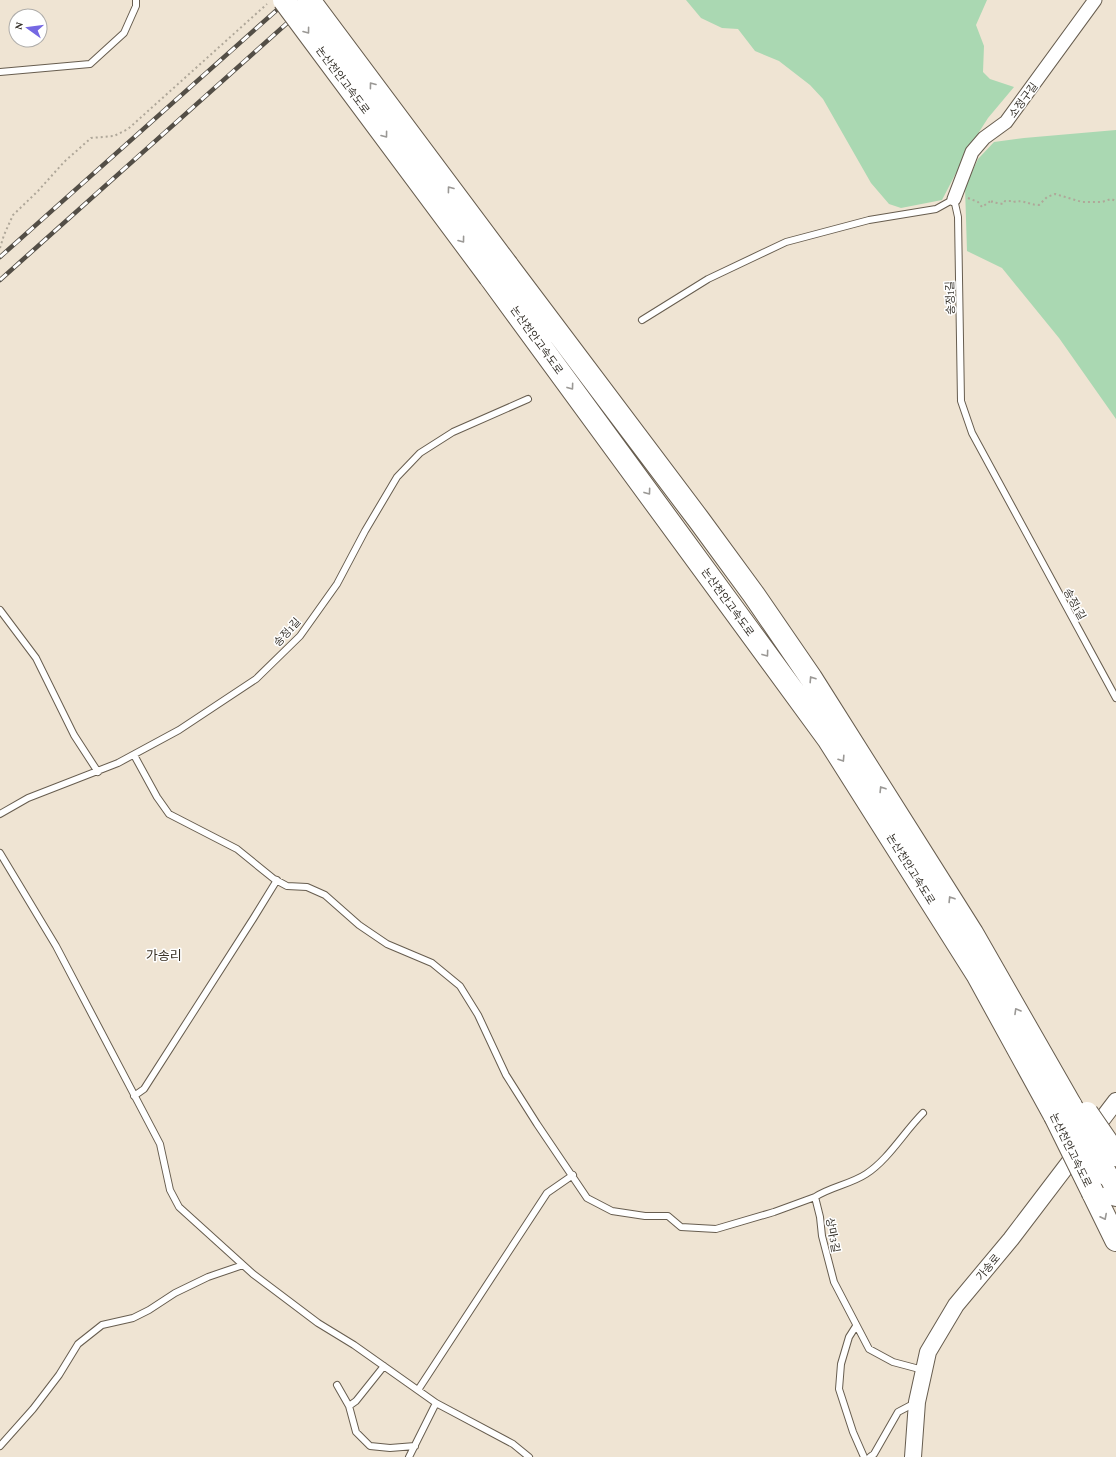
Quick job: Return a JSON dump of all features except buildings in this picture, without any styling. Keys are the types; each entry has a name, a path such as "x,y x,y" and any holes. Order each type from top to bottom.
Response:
{"highway":[{"name":"논산천안고속도로","path":"284,0 699,520 754,595 863,758 972,933 1030,1034 1067,1106 1106,1174 1116,1195"},
{"name":"논산천안고속도로","path":"309,0 829,740 977,974 1067,1106 1093,1193 1116,1240"},
{"path":"1067,1106 1116,1155"}],"street":[{"name":"소정구길","path":"955,197 972,152 984,138 1006,122 1095,0"},
{"name":"가송로","path":"913,1457 917,1402 928,1352 956,1306 1011,1239 1114,1106"}],"lane":[{"path":"0,72 90,64 124,33 136,6 136,0"},
{"path":"642,320 708,279 786,242 869,220 936,209 955,197"},
{"name":"송정1길","path":"955,197 958,225 961,401 972,433 1116,698"},
{"name":"송정1길","path":"0,814 28,798 98,772 134,755 179,730 256,679 300,636 337,584 365,531 397,477 420,452 453,432 528,399"},
{"path":"0,610 36,658 74,735 98,772"},
{"path":"134,755 157,797 169,814 237,849 286,886 306,887 325,896 360,925 387,944 432,963 460,986 478,1015 506,1075 537,1124 573,1175 587,1198 612,1211 645,1216 668,1216 681,1227 716,1229 774,1212 815,1197 823,1192 864,1176 873,1169 923,1113"},
{"path":"0,853 56,946 160,1144 170,1190 179,1207 243,1265 318,1323 354,1345 436,1403 513,1444 529,1457"},
{"path":"0,867 6,862"},
{"path":"134,1096 144,1089 277,880"},
{"path":"418,1390 547,1193 573,1175"},
{"name":"상마3길","path":"815,1197 820,1217 822,1236 834,1282 869,1349 893,1362 924,1370"},
{"path":"0,1446 33,1409 59,1375 78,1344 102,1325 133,1318 149,1310 175,1293 208,1277 243,1265"},
{"path":"856,1326 849,1336 841,1364 839,1389 853,1432 864,1457"},
{"path":"349,1406 356,1401 384,1366"},
{"path":"337,1385 349,1406 356,1432 370,1446 390,1448 415,1446"},
{"path":"870,1457 874,1454 898,1412 917,1402"},
{"path":"409,1457 436,1403"}],"path":[{"path":"0,248 4,235 14,215 38,192 64,162 91,138 114,136 128,129 272,0"},
{"path":"955,197 961,195 978,202 982,207 992,200 992,202 1003,204 1005,200 1013,202 1021,200 1031,205 1039,205 1047,197 1055,194 1082,202 1102,202 1111,199 1116,201"}],"green space":[{"path":"686,0 987,0 976,25 984,46 983,72 990,79 1014,87 988,118 972,143 964,165 956,173 942,200 901,208 889,204 871,183 823,99 810,85 779,61 755,51 738,29 722,28 701,18"},
{"path":"1116,130 1116,419 1059,338 1002,268 967,251 965,187 978,159 994,142"}],"railway":[{"path":"0,257 288,0"},
{"path":"0,280 313,0"}],"district":[{"name":"가송리","path":"164,955"}]}
